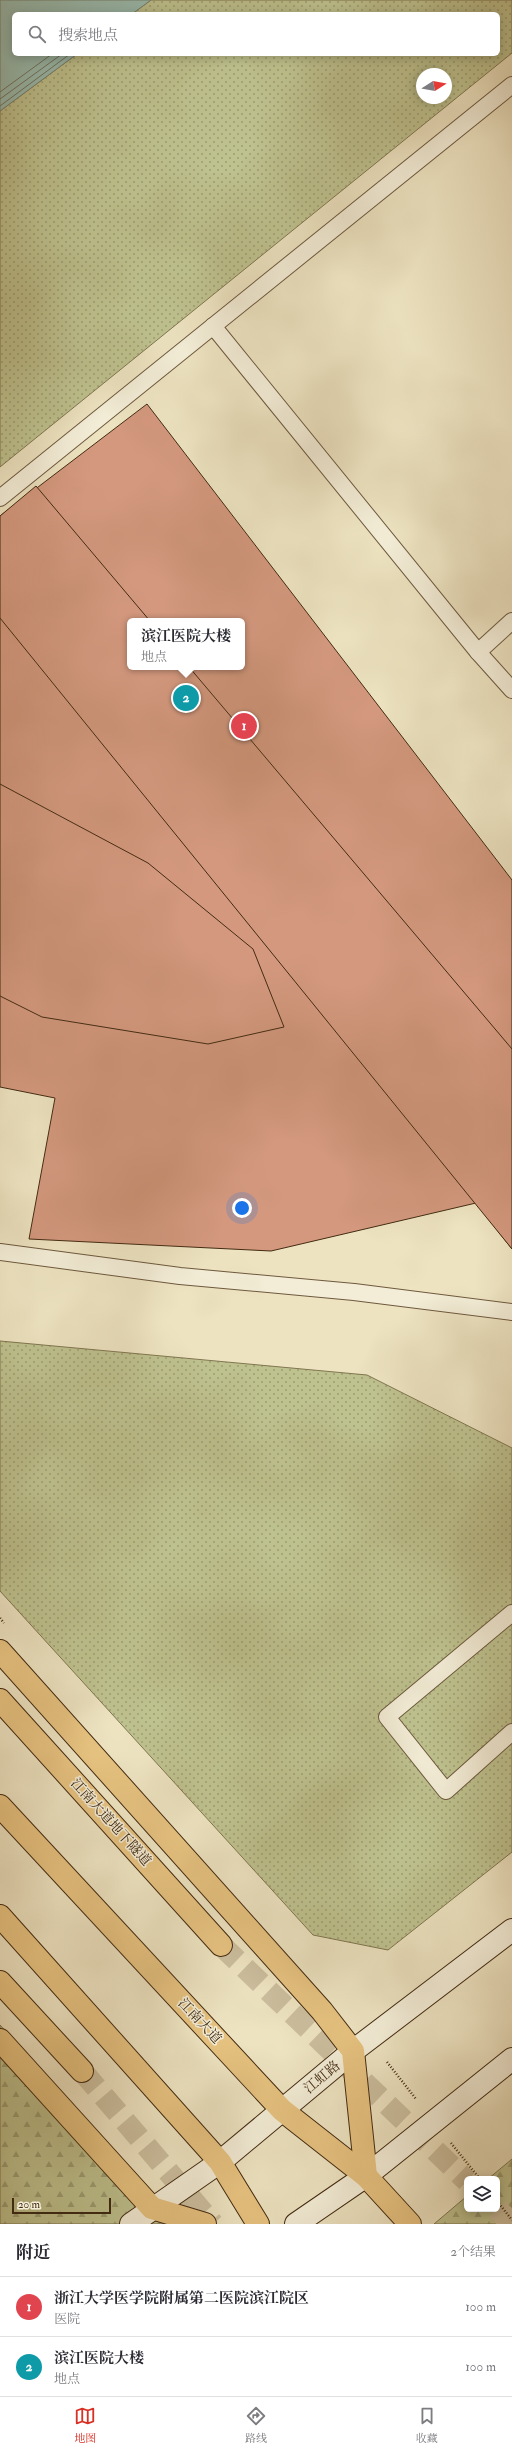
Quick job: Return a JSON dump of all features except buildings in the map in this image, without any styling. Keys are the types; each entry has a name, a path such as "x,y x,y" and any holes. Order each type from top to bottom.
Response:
{"main road":[{"path":"0,1651 322,2011 353,2051 366,2176"},
{"name":"江南大道地下隧道","path":"0,1700 221,1945"},
{"name":"江南大道","path":"0,1806 282,2110 366,2176 410,2224"},
{"path":"0,1916 220,2162 258,2224"},
{"name":"江虹路","path":"131,2224 220,2162 353,2051 512,1930"},
{"path":"0,1982 82,2071"},
{"path":"0,2040 152,2208 206,2224"},
{"path":"296,2224 366,2176 512,2059"}],"lane":[{"path":"0,498 512,86"},
{"path":"213,326 478,652 512,690"},
{"path":"478,652 512,621"},
{"path":"0,1252 180,1276 354,1292 512,1312"},
{"path":"512,1614 387,1716 446,1791 512,1732"}],"path":[{"path":"500,2205 512,2220"}],"green space":[{"path":"151,0 512,0 512,53 452,102 452,68 416,68 416,104 449,104 0,467 0,111 74,56 500,56 500,12 135,12"},
{"path":"0,1341 367,1375 512,1448 512,1852 388,1950 313,1935 0,1591"},
{"path":"0,2025 182,2224 0,2224"},
{"path":"512,2159 512,2224 434,2224 464,2199 464,2212 500,2212 500,2176 492,2176"}],"water":[{"path":"0,0 151,0 135,12 12,12 12,56 74,56 0,111"}],"tunnel":[{"path":"221,1945 464,2178"},
{"path":"82,2071 213,2224"},
{"path":"500,2212 512,2224"}],"place":[{"name":"滨江医院大楼","path":"186,698"},
{"name":"浙江大学医学院附属第二医院滨江院区","path":"244,726"}]}
